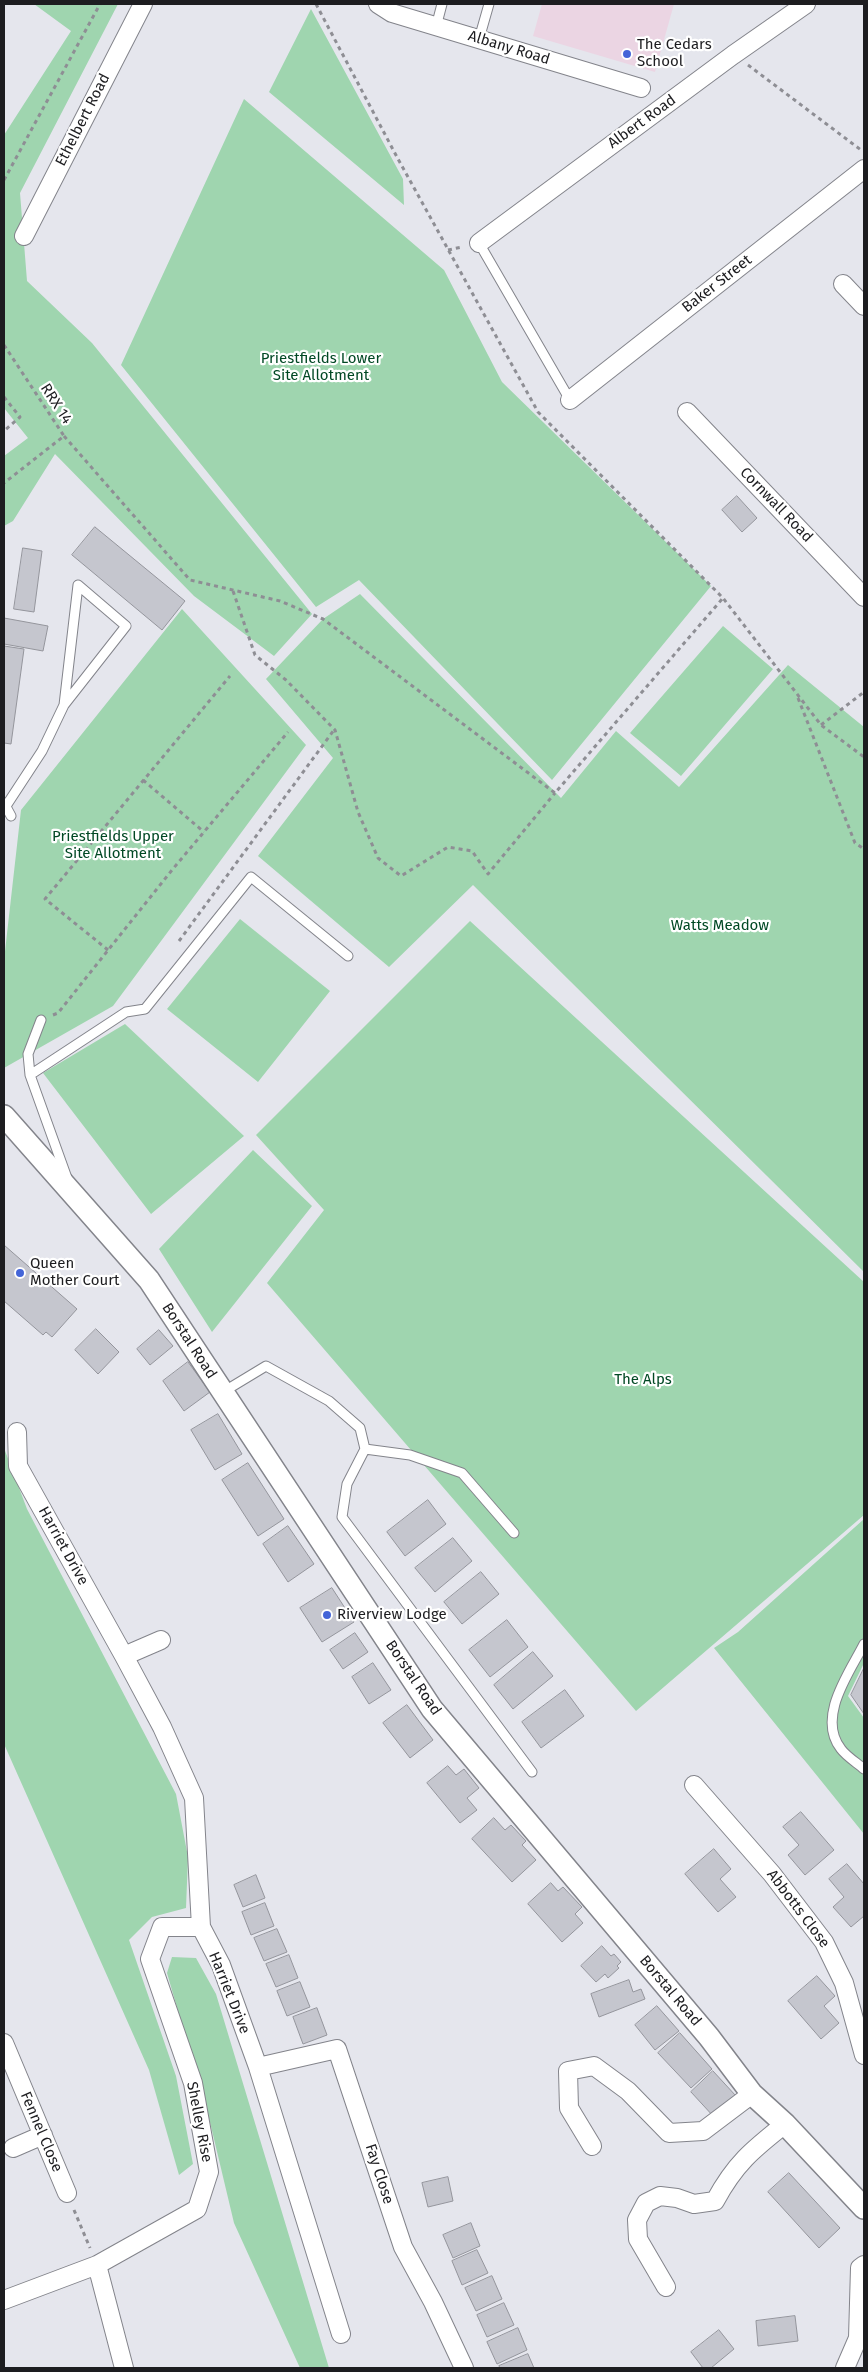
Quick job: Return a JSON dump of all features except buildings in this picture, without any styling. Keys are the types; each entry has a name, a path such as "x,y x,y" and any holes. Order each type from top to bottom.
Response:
{"street":[{"name":"Ethelbert Road","path":"24,236 143,4"},
{"name":"Albany Road","path":"378,4 392,13 641,88"},
{"name":"Albert Road","path":"479,243 806,4"},
{"name":"Baker Street","path":"570,400 864,169"},
{"path":"843,284 864,306"},
{"name":"Cornwall Road","path":"687,412 864,597"},
{"name":"Borstal Road","path":"4,1116 149,1280 432,1709 709,2037 752,2094 785,2124 864,2208"},
{"name":"Harriet Drive","path":"18,1432 18,1466 124,1656 162,1728 194,1798 201,1927 221,1965 258,2067 341,2334"},
{"path":"124,1656 161,1640"},
{"name":"Abbotts Close","path":"694,1785 772,1874 824,1942 844,1983 864,2055"},
{"name":"Shelley Rise","path":"4,2300 97,2265 197,2209 209,2172 193,2083 150,1959 162,1927 201,1927"},
{"name":"Fennel Close","path":"4,2043 67,2193"},
{"name":"Fay Close","path":"258,2067 337,2049 403,2247 433,2302 464,2368"},
{"path":"592,2146 569,2108 568,2071 594,2066 628,2091 669,2132 703,2131 752,2094"},
{"path":"666,2287 638,2239 636,2220 646,2203 660,2196 677,2198 694,2204 715,2201 728,2176 745,2156 785,2124"},
{"path":"13,2148 43,2135"},
{"path":"97,2265 124,2368"},
{"path":"845,2368 858,2338 860,2268 864,2265"}],"lane":[{"path":"436,27 442,4"},
{"path":"479,39 489,4"},
{"path":"479,243 570,400"},
{"path":"11,816 5,805 42,751 64,705 126,626 78,585 64,705"},
{"path":"30,1075 126,1012 146,1010 251,877 348,956"},
{"path":"41,1020 28,1054 30,1075 73,1194"},
{"path":"223,1392 266,1366 329,1401 360,1428 365,1449 347,1484 342,1517 532,1772"},
{"path":"365,1449 410,1455 462,1473 514,1533"},
{"path":"864,1644 834,1703 832,1732 840,1748 864,1769"}],"path":[{"path":"4,180 100,4"},
{"path":"734,55 864,153"},
{"name":"RRX 14","path":"4,345 64,436 4,482"},
{"path":"4,397 20,417 4,431"},
{"path":"64,436 190,580 280,601 324,619 555,793"},
{"path":"233,590 255,655 286,680 335,730 358,812 378,858 401,876 448,847 472,851 488,874 723,598"},
{"path":"108,950 45,899 230,676"},
{"path":"821,726 864,692"},
{"path":"797,694 855,843 864,850"},
{"path":"173,949 335,730"},
{"path":"41,1020 58,1013 204,832 288,732"},
{"path":"144,780 204,832"},
{"path":"67,2193 97,2265"}],"shaded area":[{"name":"The Cedars School","path":"542,4 674,4 655,72 533,36"}],"green space":[{"path":"34,4 118,4 20,193 27,281 92,343 312,614 274,656 194,596 55,454 13,521 4,526 4,456 28,438 4,408 4,135 71,31"},
{"path":"311,9 403,179 404,205 269,92"},
{"name":"Priestfields Lower Site Allotment","path":"244,99 444,270 502,382 711,586 552,780 359,580 316,607 121,365"},
{"name":"Watts Meadow","path":"360,594 561,798 616,731 679,787 788,665 864,727 864,1272 473,885 389,967 258,856 333,758 266,679 323,619"},
{"name":"Priestfields Upper Site Allotment","path":"182,609 306,745 113,1006 4,1068 4,960 21,810"},
{"path":"723,626 773,669 681,776 630,733"},
{"path":"240,919 330,991 258,1082 167,1009"},
{"name":"The Alps","path":"470,921 864,1282 864,1515 636,1711 267,1283 324,1210 256,1135"},
{"path":"125,1024 244,1136 151,1214 43,1073"},
{"path":"253,1150 312,1206 212,1332 159,1249"},
{"path":"4,1448 27,1509 176,1794 188,1857 186,1908 152,1917 129,1940 176,2076 193,2164 179,2175 149,2070 4,1744"},
{"path":"864,1519 864,1663 848,1696 864,1718 864,1834 714,1648 738,1632"},
{"path":"172,1957 196,1958 216,1994 329,2368 300,2368 234,2223 209,2118 167,1973"}],"place":[{"name":"The Cedars School","path":"627,54"},
{"name":"Queen Mother Court","path":"20,1273"},
{"name":"Riverview Lodge","path":"327,1615"}]}
